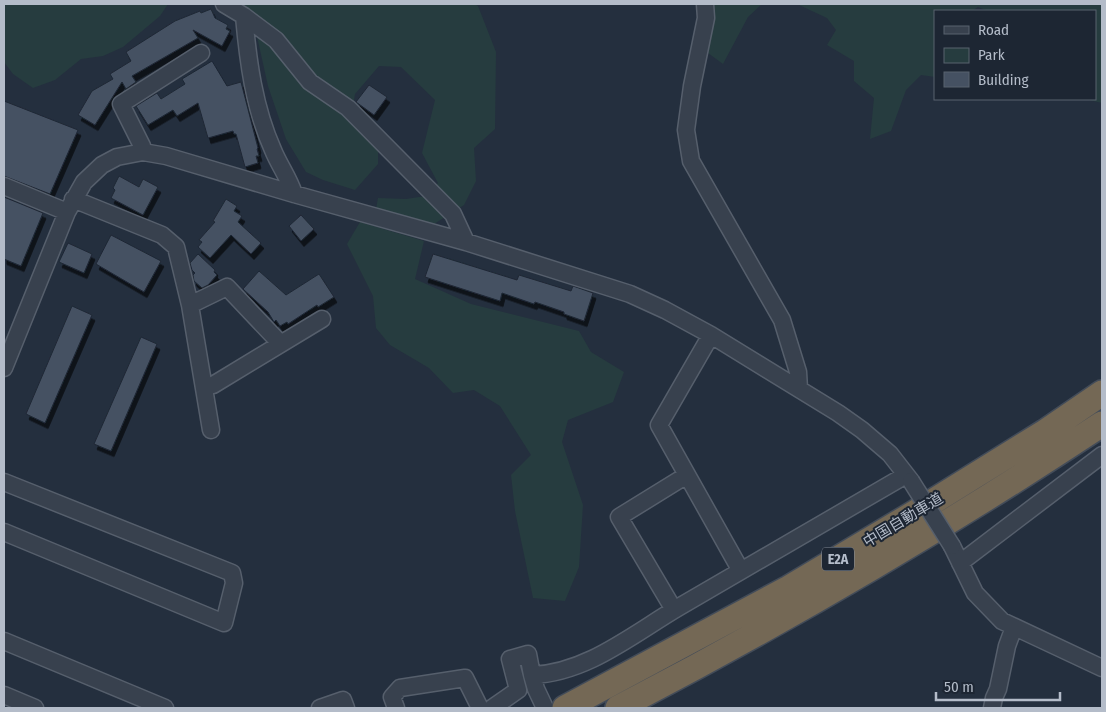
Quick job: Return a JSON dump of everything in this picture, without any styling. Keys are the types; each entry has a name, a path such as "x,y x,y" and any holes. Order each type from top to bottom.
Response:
{"highway":[{"name":"中国自動車道","path":"565,708 790,588 1045,432 1102,393"},
{"name":"中国自動車道","path":"618,708 793,614 920,541 1102,424"}],"street":[{"path":"224,4 244,16 276,40 310,82 348,108 453,214 466,242"},
{"path":"704,4 706,18 692,86 686,130 691,161 782,320 798,372 799,389"},
{"path":"244,16 254,95 273,150 291,182 294,194"},
{"path":"143,152 142,146 121,104 201,53"},
{"path":"4,368 70,206 84,182 102,165 117,157 143,152 166,156 466,242 630,294 665,310 711,335 862,430 890,454 908,478 952,546 975,592 1002,621 1102,668"},
{"path":"4,186 162,235 176,247 190,305 211,430"},
{"path":"190,305 227,287 280,343"},
{"path":"204,387 213,385 322,319"},
{"path":"711,335 659,425 741,571"},
{"path":"960,563 1102,455"},
{"path":"674,610 619,517 687,475"},
{"path":"534,682 543,675 590,661 741,571 908,478"},
{"path":"4,482 232,573 234,583 224,623 4,532"},
{"path":"992,708 1007,646 1014,627"},
{"path":"4,642 165,708"},
{"path":"492,708 518,690 510,659 528,654 534,682 545,708"},
{"path":"396,708 392,697 400,688 465,678 480,708"},
{"path":"4,695 35,708"},
{"path":"320,708 344,700 346,708"}],"green space":[{"path":"4,4 168,4 160,16 123,47 103,56 81,59 55,80 33,88 13,74 4,62"},
{"path":"242,4 474,4 478,6 496,52 495,129 474,148 476,181 464,205 434,224 376,209 378,198 406,199 426,196 438,183 422,153 435,100 401,67 379,66 355,94 351,119 378,150 378,164 355,190 323,180 306,172 286,139 268,86 256,32 246,7"},
{"path":"714,4 762,4 748,17 723,64 708,53 715,10"},
{"path":"797,4 1102,4 1102,103 1089,100 1096,100 1096,10 986,10 978,7 974,10 934,10 934,77 921,75 906,90 891,131 870,139 874,98 854,81 854,61 827,45 836,30 827,18"},
{"path":"360,222 424,241 415,279 471,304 579,331 591,352 624,372 613,402 568,420 562,442 583,505 579,567 565,601 533,598 515,511 511,475 531,455 500,406 474,390 453,393 429,368 390,345 376,328 373,296 347,244"}],"building":[{"path":"211,9 215,18 228,25 226,29 230,31 222,46 193,30 198,38 132,76 136,82 126,89 122,82 95,125 78,115 92,91 113,79 110,74 131,61 126,52 175,21 200,11 201,13"},
{"path":"212,61 227,86 241,82 258,148 259,156 256,156 258,163 245,167 236,134 233,131 208,138 198,103 177,116 173,110 148,125 136,106 157,93 161,99 185,84 182,79"},
{"path":"369,85 387,97 374,115 356,102"},
{"path":"4,101 78,130 50,194 4,176"},
{"path":"119,176 139,187 143,179 158,187 143,215 111,198 115,190 113,188"},
{"path":"4,197 43,213 21,266 4,259"},
{"path":"226,199 237,206 234,211 242,216 238,222 261,243 251,254 231,235 210,258 198,247 202,242 199,240 215,222 213,221"},
{"path":"301,215 314,229 301,241 289,226"},
{"path":"111,235 161,261 144,292 96,264"},
{"path":"68,243 92,254 84,273 59,262"},
{"path":"198,254 215,270 214,272 217,275 208,285 202,288 194,281 193,275 195,273 190,263"},
{"path":"433,254 517,280 519,275 571,291 573,286 593,293 584,321 535,302 534,304 502,293 500,301 425,277"},
{"path":"259,271 286,295 319,274 334,297 318,307 317,305 288,324 287,322 280,326 243,289"},
{"path":"72,306 92,315 45,423 26,414"},
{"path":"141,337 157,344 111,451 94,444"}]}
